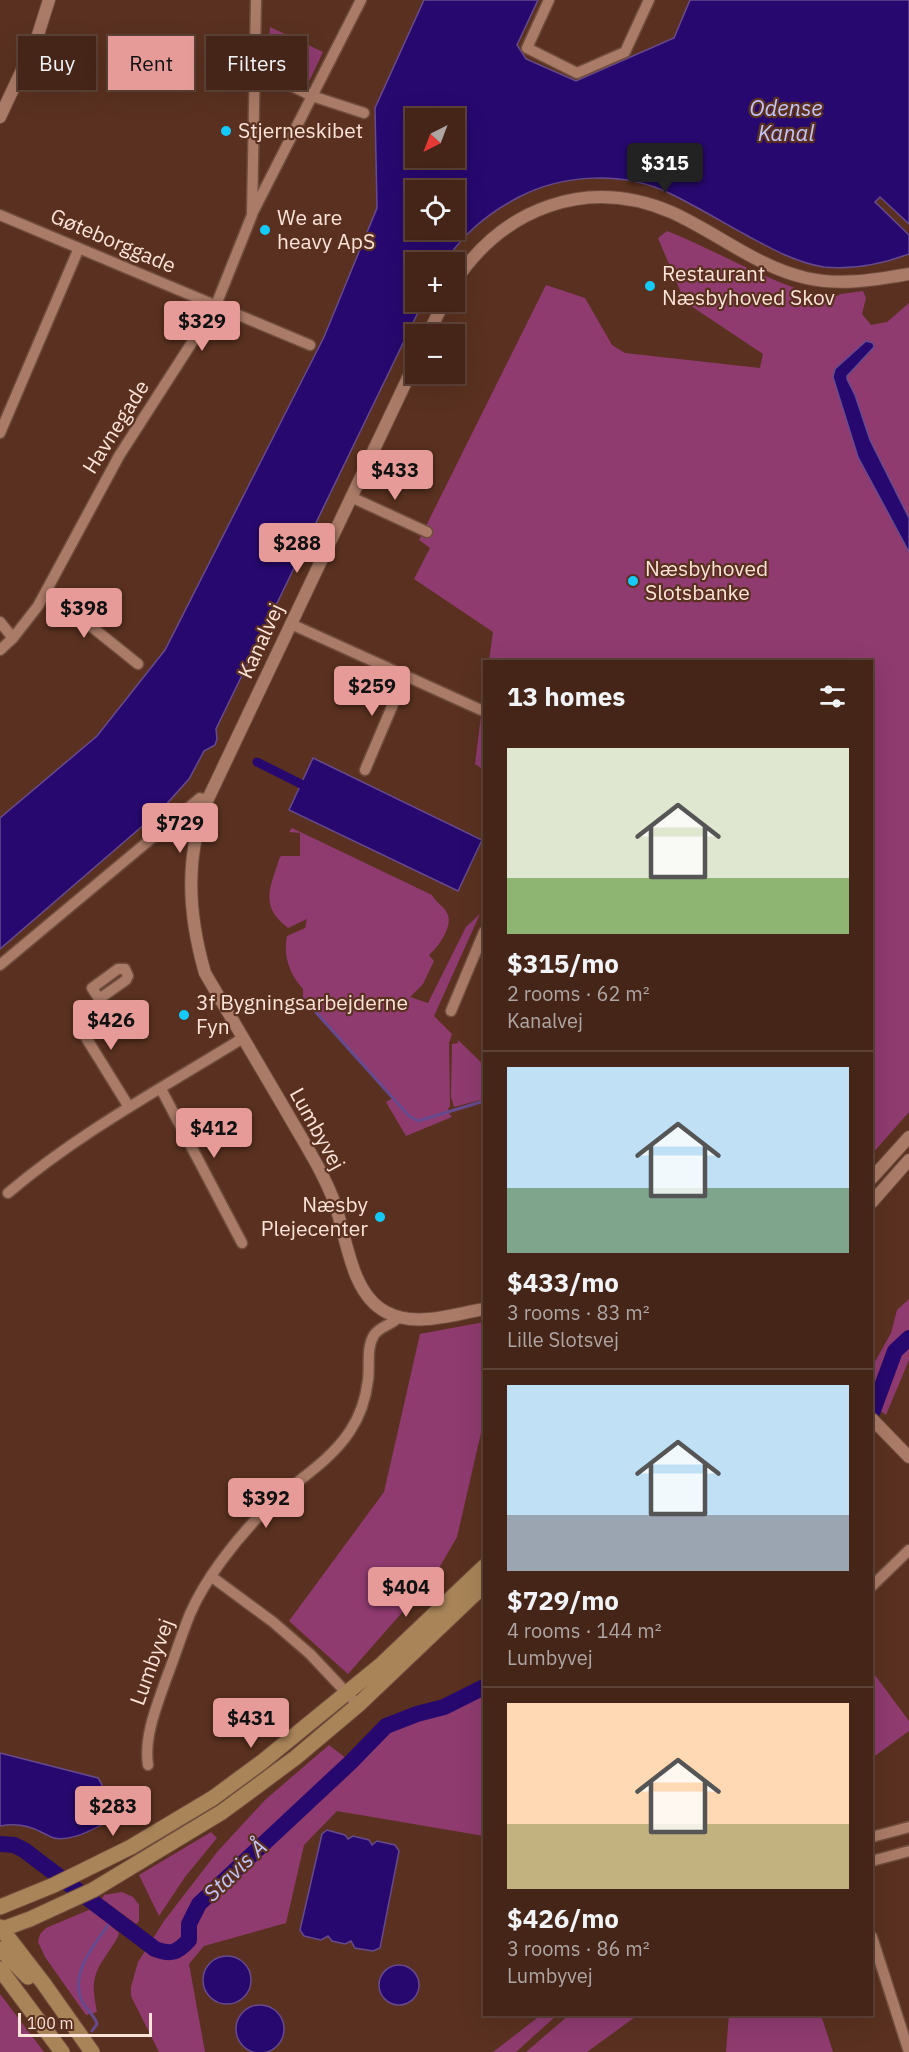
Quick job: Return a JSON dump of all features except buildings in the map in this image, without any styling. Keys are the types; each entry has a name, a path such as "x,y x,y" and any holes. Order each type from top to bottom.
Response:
{"main road":[{"path":"0,1907 64,1892 82,1883 168,1825 213,1798 382,1664 483,1568"},
{"path":"92,2052 2,1927 64,1892 222,1812 295,1758 358,1705 483,1586"},
{"path":"0,1948 82,2037"},
{"path":"0,1968 62,2052"}],"street":[{"path":"0,117 37,38 49,0"},
{"name":"Havnegade","path":"254,36 256,0"},
{"path":"252,214 361,0"},
{"path":"549,0 527,48 577,73 625,52 649,0"},
{"name":"Havnegade","path":"0,650 28,620 47,591 119,456 216,305 252,214 253,90"},
{"path":"300,90 364,113"},
{"path":"465,268 489,241 525,216 564,201 604,197 626,198 672,213 770,265 806,278 827,282 856,282 909,273"},
{"name":"Gøteborggade","path":"0,215 310,345"},
{"path":"0,433 80,248"},
{"name":"Kanalvej","path":"207,801 405,384"},
{"path":"351,497 427,532"},
{"path":"47,591 138,664"},
{"path":"0,622 13,638"},
{"path":"291,624 481,710"},
{"path":"364,770 405,676"},
{"path":"0,965 200,798 207,801"},
{"name":"Lumbyvej","path":"148,1765 147,1754 153,1717 191,1612 232,1546 262,1512 326,1460 351,1430 365,1398 369,1379 370,1345 375,1334 383,1326 394,1323 399,1317 387,1313 365,1294 358,1280 334,1202 319,1167 206,973 196,941 192,913 192,881 197,833 207,801"},
{"path":"173,821 197,833"},
{"path":"451,1011 483,935"},
{"path":"99,999 102,1003 101,1009 80,1028 129,1107"},
{"path":"8,1193 32,1173 129,1107 243,1038"},
{"path":"161,1089 242,1243"},
{"path":"873,1177 909,1137"},
{"path":"873,1201 909,1160"},
{"path":"399,1317 421,1320 483,1309"},
{"path":"873,1420 909,1457"},
{"path":"873,1585 909,1550"},
{"path":"212,1577 273,1622 310,1654 358,1705"},
{"path":"873,1837 909,1827"},
{"path":"873,1861 909,1851"},
{"path":"873,1940 909,2052"}],"shaded area":[{"path":"270,27 289,36 269,36"},
{"path":"307,44 323,52 307,86"},
{"path":"667,231 788,286 830,299 841,294 863,291 866,298 862,314 871,325 887,322 909,303 909,518 870,440 855,395 846,379 869,353 866,341 835,369 833,377 858,457 909,552 909,1112 873,1153 873,660 489,660 493,632 414,579 430,548 419,540 546,285 585,298 612,345 625,353 760,368 763,354 685,302 658,238"},
{"path":"483,700 483,769 475,764"},
{"path":"292,828 432,895 446,911 449,918 447,930 437,947 429,955 434,961 423,984 410,997 428,1003 466,927 480,914 434,1016 452,1034 449,1043 450,1106 447,1111 452,1117 406,1136 386,1102 393,1098 303,997 303,989 288,964 286,943 287,936 305,928 307,919 288,928 271,908 270,901 271,887 281,856 300,856 300,833 289,832"},
{"path":"458,1040 483,1064 483,1099 454,1107 451,1097 452,1044 458,1043"},
{"path":"909,1299 909,1332 900,1336 895,1343 873,1399 873,1365 891,1333 897,1310"},
{"path":"483,1322 483,1424 457,1537 435,1575 348,1674 289,1621 384,1492 420,1334"},
{"path":"909,1346 909,1360 886,1415 878,1409 897,1357"},
{"path":"873,1672 909,1721 909,1731 873,1757"},
{"path":"483,1688 483,1836 337,1811 304,1845 286,1923 204,1946 189,1964 205,2052 159,2052 131,1996 131,1987 138,1962 164,1921 218,1851 265,1800 329,1745 351,1762 386,1726 444,1707"},
{"path":"211,1832 217,1838 185,1877 159,1916 139,1875"},
{"path":"122,1892 133,1897 139,1905 139,1921 136,1924 102,1899 104,1895"},
{"path":"91,1909 119,1933 95,1975 94,1995 97,2012 86,2015 45,1957 38,1942 40,1934 46,1928"},
{"path":"0,1994 44,2052 0,2052"},
{"path":"540,2016 556,2016 516,2052 493,2052"},
{"path":"568,2016 637,2016 587,2052 526,2052"},
{"path":"729,2016 821,2016 833,2052 726,2052"}],"water":[{"name":"Odense Kanal","path":"424,0 538,0 517,45 526,59 576,81 674,38 690,0 909,0 909,224 880,197 875,202 909,235 909,254 857,267 835,268 814,265 775,250 669,193 632,181 593,178 536,189 497,210 465,237 465,180 405,180 405,240 462,240 452,252 405,252 405,312 418,312 412,324 405,324 405,339 216,729 215,745 204,751 189,779 161,810 0,949 0,818 97,736 165,650 324,337 377,208 375,108"},
{"path":"866,341 873,343 874,347 847,376 847,379 855,395 870,440 909,518 909,552 858,457 833,377 835,369"},
{"path":"313,758 482,840 458,891 289,810"},
{"path":"0,1753 98,1778 102,1785 101,1798 129,1805 128,1808 83,1834 63,1839 52,1838 26,1826 0,1826"},
{"path":"327,1830 345,1835 348,1839 353,1836 369,1840 372,1845 377,1841 395,1845 399,1851 380,1948 373,1951 355,1948 351,1941 345,1944 332,1941 328,1936 321,1940 304,1936 300,1930 322,1834"},
{"path":"222,1956 232,1956 244,1963 251,1975 251,1985 244,1997 232,2004 222,2004 207,1993 203,1985 203,1975 214,1960"},
{"path":"399,1965 407,1966 413,1971 418,1977 418,1993 413,1999 407,2004 399,2005 391,2004 385,1999 380,1993 379,1985 380,1977 385,1971 391,1966"},
{"path":"255,2005 265,2005 277,2012 284,2024 284,2034 277,2046 265,2053 255,2053 240,2042 236,2034 236,2024 247,2009"}],"waterway":[{"path":"257,762 301,784"},
{"path":"304,999 409,1116 418,1121 483,1101"},
{"name":"Stavis Å","path":"873,1410 895,1351 909,1338"},
{"name":"Stavis Å","path":"0,1844 14,1845 24,1850 155,1949 174,1952 189,1940 189,1924 199,1904 351,1762 386,1726 444,1707 483,1688"},
{"path":"92,2031 97,2024 80,1996 80,1975 88,1954 114,1917"}],"place":[{"name":"Stjerneskibet","path":"226,131"},
{"name":"We are heavy ApS","path":"265,230"},
{"name":"Restaurant Næsbyhoved Skov","path":"650,286"},
{"name":"Næsbyhoved Slotsbanke","path":"633,581"},
{"name":"3f Bygningsarbejderne Fyn","path":"184,1015"},
{"name":"Næsby Plejecenter","path":"380,1217"}]}
